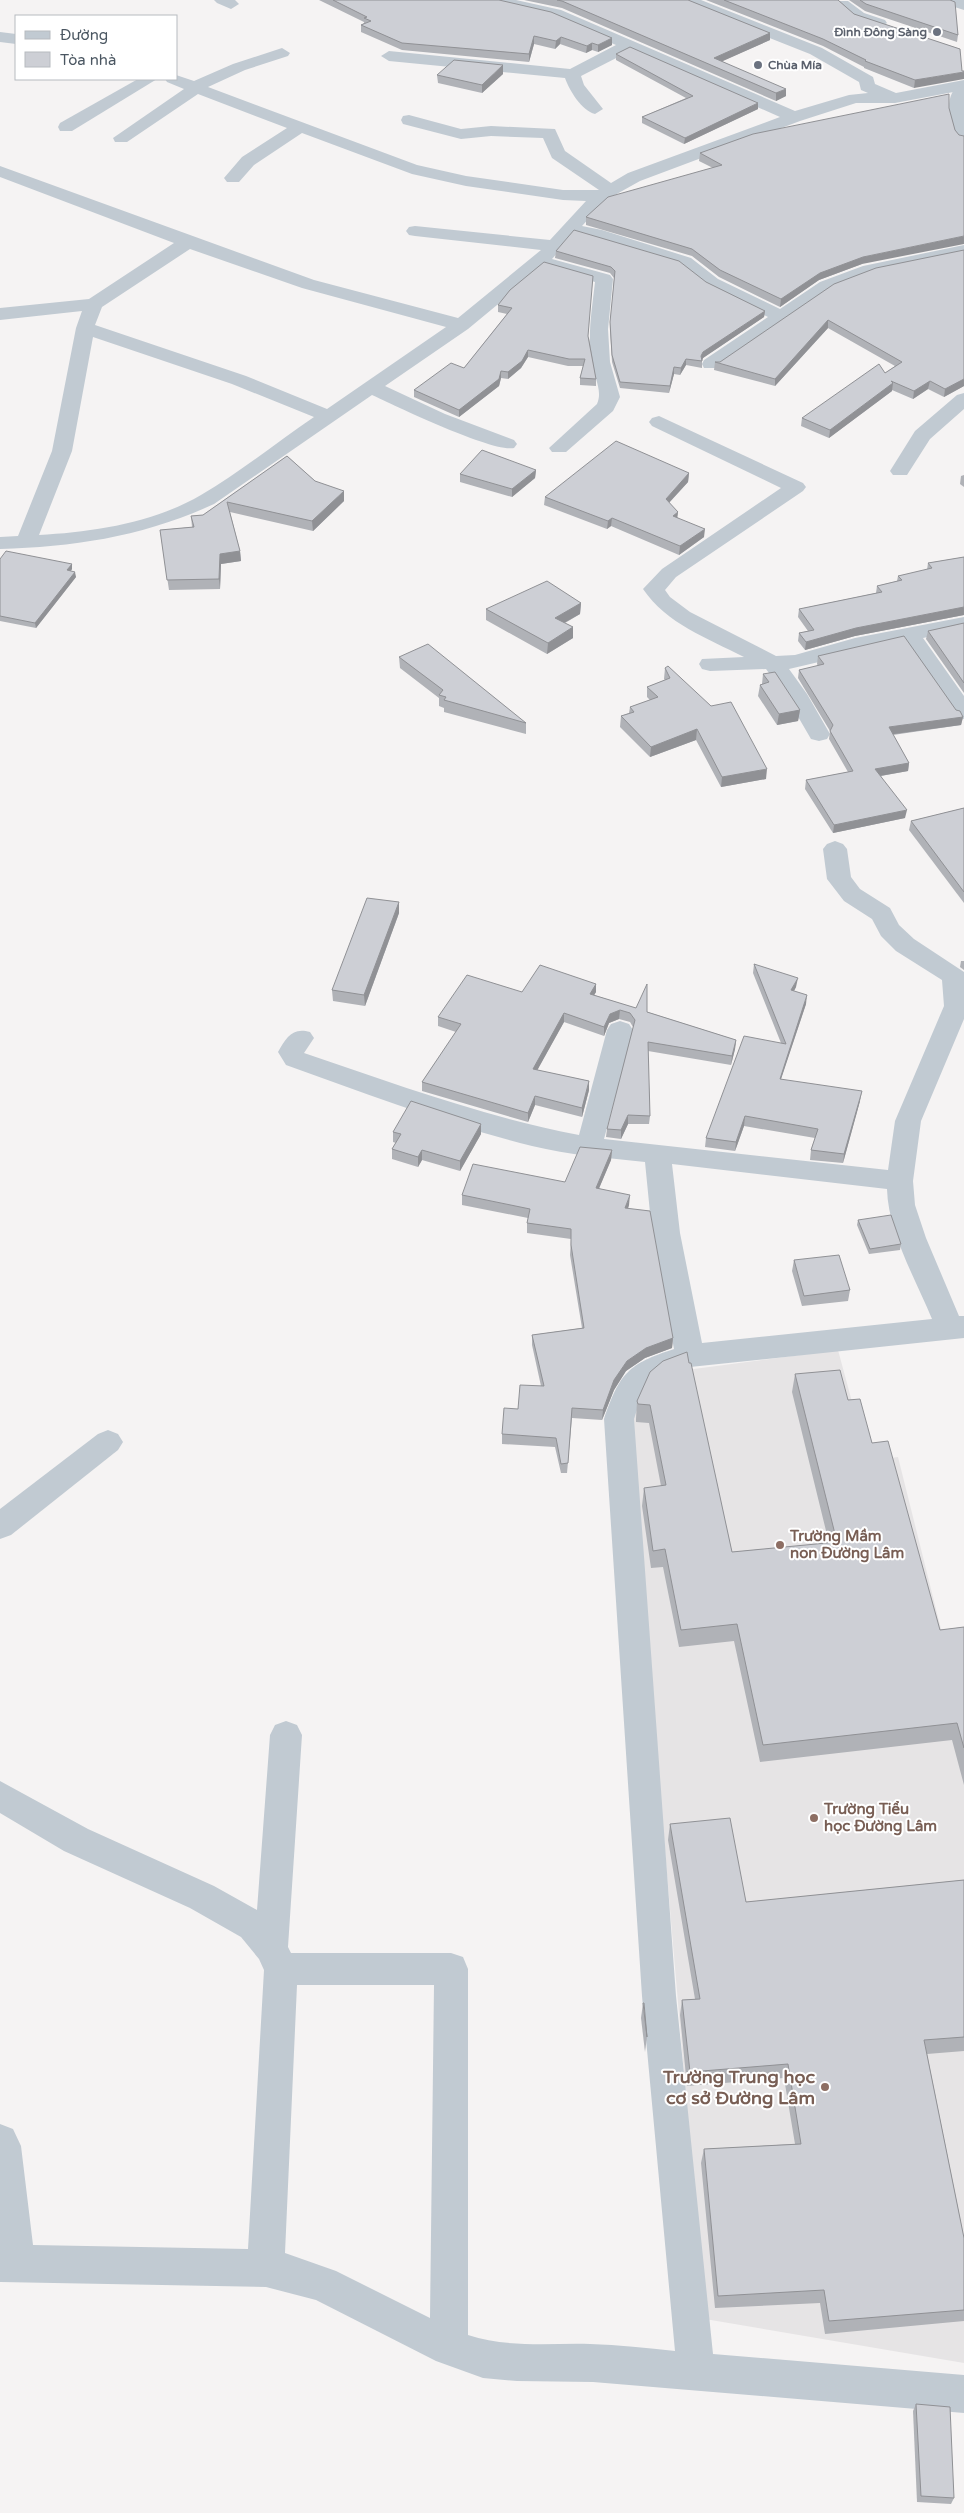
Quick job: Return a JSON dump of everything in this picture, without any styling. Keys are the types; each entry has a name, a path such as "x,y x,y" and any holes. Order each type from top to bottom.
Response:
{"street":[{"path":"494,0 556,13 631,44 794,117"},
{"path":"687,0 816,50 866,80 867,87 895,98 964,85"},
{"path":"947,0 964,5"},
{"path":"556,13 570,4"},
{"path":"843,4 859,16 894,28"},
{"path":"0,38 15,39"},
{"path":"389,56 572,74 631,44"},
{"path":"121,138 196,88 239,67 282,54"},
{"path":"572,74 576,86 595,109"},
{"path":"66,127 147,80"},
{"path":"176,80 412,169 466,180 564,195 605,193"},
{"path":"964,89 957,98 957,116 964,137"},
{"path":"0,542 79,539 130,530 175,516 206,500 373,388 461,325 540,261 556,246 568,229 605,193 634,177 794,117 855,98 895,98 957,105"},
{"path":"409,120 461,134 491,131 549,133 552,136 553,146 558,154 605,193"},
{"path":"233,178 248,161 300,127"},
{"path":"0,171 188,242 308,284 461,325"},
{"path":"568,229 596,234 685,262 712,283 781,316"},
{"path":"415,231 556,246"},
{"path":"0,314 94,304 188,242"},
{"path":"712,364 826,286 870,270 964,250"},
{"path":"540,261 604,279 599,329 600,354 610,397 606,407 559,448"},
{"path":"26,542 62,451 85,328 94,304"},
{"path":"85,328 278,394 328,417"},
{"path":"373,388 429,414 507,444"},
{"path":"900,471 922,435 964,398"},
{"path":"659,422 796,487 669,573 654,589 662,601 682,618 773,663 796,694 819,734"},
{"path":"710,664 796,662 855,645 964,623"},
{"path":"909,634 964,712"},
{"path":"696,2371 659,1996 619,1419 627,1392 640,1375 653,1367 690,1356 957,1328 912,1238 901,1205 900,1181 908,1120 957,1006 954,976 905,945 890,930 881,914 852,894 839,879 834,849"},
{"path":"589,1148 620,1030"},
{"path":"302,1038 291,1052 295,1059 416,1101 524,1134 589,1148 657,1153 900,1181"},
{"path":"657,1153 666,1233 690,1356"},
{"path":"0,1526 108,1442"},
{"path":"266,2268 276,1959 286,1735"},
{"path":"0,1796 76,1840 202,1897 254,1926 276,1959"},
{"path":"276,1959 452,1969 449,2348"},
{"path":"0,2142 3,2146 15,2243 5,2263 266,2268 283,2271 323,2284 449,2348 484,2359 517,2362 593,2363 964,2394"}],"shaded area":[{"path":"838,1350 868,1461 898,1457 941,1629 964,1628 964,2363 705,2319 628,1417 671,1372"}],"building":[{"path":"333,0 499,0 551,12 612,38 598,45 592,43 587,46 561,37 556,41 534,36 529,54 402,43 361,25 371,21 364,18 367,17"},
{"path":"557,0 688,0 770,33 714,58 786,89 776,93"},
{"path":"724,0 838,0 854,14 960,49 962,71 964,72 915,80 865,61 823,39"},
{"path":"860,0 950,0 955,2 958,35 866,4"},
{"path":"630,47 758,103 685,138 642,117 693,96 616,54"},
{"path":"454,60 503,65 482,85 437,75"},
{"path":"949,94 949,108 955,130 959,135 964,136 964,236 863,257 820,273 781,299 720,270 692,249 586,217 608,197 722,165 700,153 753,134"},
{"path":"574,230 679,261 706,282 765,311 703,352 701,356 702,361 686,359 681,368 674,367 670,386 620,382 612,355 610,322 615,271 611,267 556,251"},
{"path":"964,250 964,379 945,389 930,381 914,391 891,381 893,383 830,430 802,418 879,364 885,373 902,362 828,320 775,379 715,362 720,362 834,284 876,268"},
{"path":"544,262 593,276 588,336 596,379 580,378 585,359 569,359 528,350 522,361 508,372 501,371 499,379 459,410 414,390 451,363 464,368 512,308 498,305 510,290"},
{"path":"616,441 689,473 666,499 678,512 673,516 705,529 680,546 612,518 608,521 545,497"},
{"path":"482,450 536,470 512,489 460,474"},
{"path":"287,456 315,481 344,491 312,521 227,502 240,551 220,554 219,579 167,580 160,530 194,527 191,516 203,515"},
{"path":"6,551 72,564 67,570 75,572 35,623 0,616 0,559"},
{"path":"964,557 964,607 856,628 806,642 799,633 814,630 799,609 882,592 877,586 902,580 898,576 932,568 928,563"},
{"path":"547,581 581,603 555,618 573,627 548,643 486,609"},
{"path":"964,623 964,683 928,631"},
{"path":"904,636 956,710 960,711 963,717 889,727 909,763 875,769 907,810 834,825 806,780 853,771 830,731 833,725 799,670 824,664 818,656"},
{"path":"428,644 526,723 444,700 446,697 439,695 443,690 399,657"},
{"path":"668,666 711,706 731,702 767,769 722,777 697,729 651,747 621,716 634,712 630,707 658,697 647,687 670,678 665,668"},
{"path":"775,672 800,710 779,714 760,685 769,682 763,674"},
{"path":"964,808 964,892 911,821"},
{"path":"367,898 399,902 364,995 332,990"},
{"path":"754,964 798,978 791,990 807,995 780,1079 862,1091 844,1154 811,1150 818,1129 745,1116 736,1142 706,1138 744,1036 786,1044"},
{"path":"540,965 596,984 590,994 636,1008 647,984 647,1012 736,1040 732,1056 648,1042 650,1116 628,1115 621,1130 607,1129 635,1020 630,1013 620,1010 610,1014 604,1027 564,1013 533,1069 589,1081 582,1108 535,1096 528,1113 422,1082 461,1024 438,1017 467,975 522,992"},
{"path":"411,1101 481,1124 460,1161 422,1150 418,1157 392,1149 401,1134 393,1132"},
{"path":"580,1147 612,1150 596,1188 630,1195 625,1208 650,1211 673,1338 646,1348 627,1361 614,1380 603,1410 572,1408 568,1463 561,1464 556,1438 502,1434 504,1408 518,1409 520,1385 544,1386 532,1335 584,1328 571,1245 571,1229 527,1223 530,1209 462,1195 473,1164 565,1182"},
{"path":"891,1215 901,1244 870,1249 858,1220"},
{"path":"839,1255 850,1290 804,1296 794,1260"},
{"name":"Trường Mầm non Đường Lâm","path":"687,1352 732,1552 837,1542 795,1374 840,1370 848,1400 860,1399 872,1443 888,1441 940,1630 964,1627 964,1748 957,1723 763,1745 737,1624 681,1630 665,1549 653,1551 644,1488 666,1485 650,1405 638,1404 637,1401 650,1372 663,1361"},
{"name":"Trường Trung học cơ sở Đường Lâm","path":"730,1818 746,1902 964,1880 964,2037 924,2040 964,2238 964,2310 829,2321 824,2290 718,2296 704,2149 801,2144 788,2064 690,2072 682,2000 700,1999 670,1824"},
{"path":"643,2003 644,2003 647,2037"},
{"path":"916,2404 950,2407 954,2498 921,2496"}],"place":[{"name":"Đình Đông Sàng","path":"937,32"},
{"name":"Chùa Mía","path":"758,65"},
{"name":"Trường Mầm non Đường Lâm","path":"780,1545"},
{"name":"Trường Tiểu học Đường Lâm","path":"814,1818"},
{"name":"Trường Trung học cơ sở Đường Lâm","path":"825,2087"}]}
